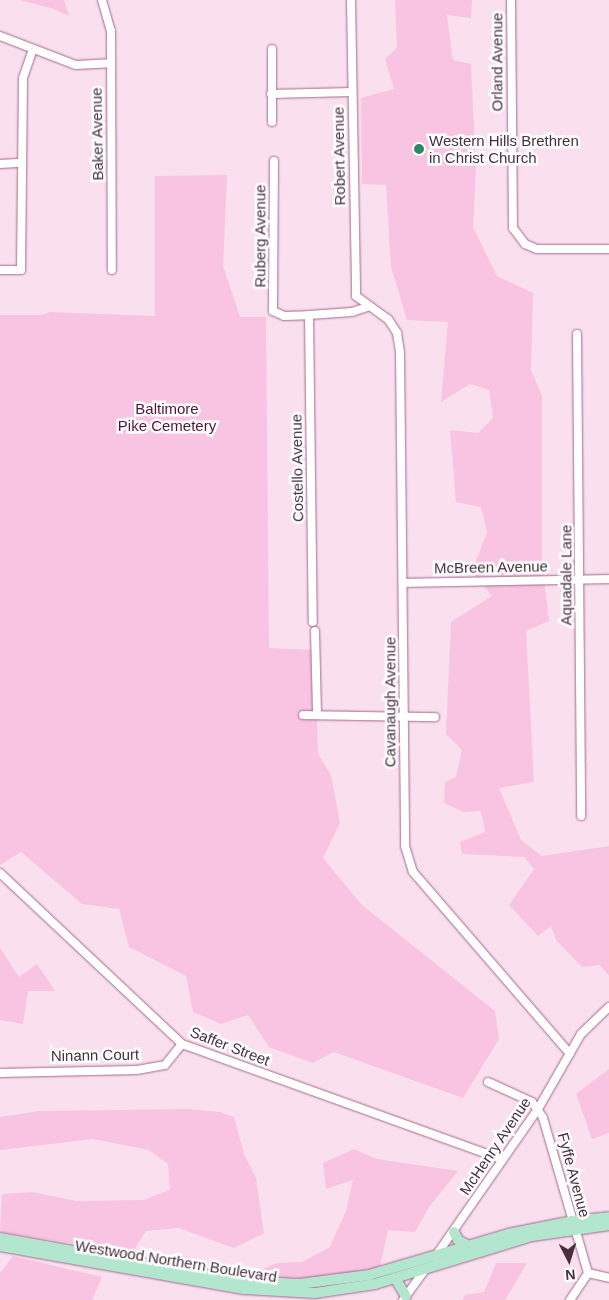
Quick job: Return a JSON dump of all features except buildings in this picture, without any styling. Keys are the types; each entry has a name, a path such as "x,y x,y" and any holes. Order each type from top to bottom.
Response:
{"main road":[{"name":"Westwood Northern Boulevard","path":"0,1238 242,1281 280,1284 323,1283 369,1276 469,1246 609,1217"},
{"name":"Westwood Northern Boulevard","path":"0,1246 270,1292 332,1292 395,1278 573,1224 609,1225"},
{"path":"454,1232 458,1240 469,1246"},
{"path":"395,1278 404,1298"}],"street":[{"name":"Baker Avenue","path":"102,0 111,30 112,270"},
{"name":"Robert Avenue","path":"352,0 355,283 356,296 367,307"},
{"name":"Orland Avenue","path":"511,0 513,228 525,244 537,249 609,249"},
{"path":"0,36 76,64 110,63"},
{"path":"0,270 21,270 23,78 33,49"},
{"path":"272,49 272,122"},
{"path":"272,94 352,92"},
{"name":"Ruberg Avenue","path":"274,160 273,311 284,316 309,314"},
{"path":"0,164 22,163"},
{"path":"309,314 352,312 367,307"},
{"name":"Cavanaugh Avenue","path":"367,307 388,319 400,342 405,846 413,872 570,1054"},
{"name":"Costello Avenue","path":"309,314 313,622"},
{"name":"Aquadale Lane","path":"578,334 581,816"},
{"name":"McBreen Avenue","path":"403,584 609,579"},
{"path":"315,631 317,714"},
{"path":"303,715 435,717"},
{"name":"Saffer Street","path":"0,873 182,1044 502,1160"},
{"name":"McHenry Avenue","path":"404,1298 454,1232 538,1109 590,1024 609,1007"},
{"name":"Ninann Court","path":"0,1073 137,1070 165,1065 182,1044"},
{"path":"488,1082 529,1100 538,1109"},
{"name":"Fyffe Avenue","path":"538,1109 547,1128 588,1273"},
{"path":"570,1300 588,1273 609,1278"}],"green space":[{"path":"19,0 64,0 69,16 51,8"},
{"path":"395,0 472,0 471,18 447,15 453,60 471,64 476,171 473,227 497,276 533,293 531,370 542,396 542,565 549,621 526,631 534,782 499,788 521,840 542,856 609,846 609,976 600,965 582,967 556,940 551,926 538,936 509,905 534,869 524,857 462,854 460,842 485,832 481,811 463,812 444,803 445,782 456,777 462,750 446,734 451,622 492,596 472,572 487,532 481,507 456,502 450,430 478,433 493,418 489,390 470,384 441,402 448,322 407,320 391,267 386,185 362,184 361,98 394,89 385,59 397,48"},
{"name":"Baltimore Pike Cemetery","path":"227,175 223,266 240,317 266,317 269,648 315,650 318,754 331,775 340,823 323,858 362,905 495,1011 499,1039 463,1098 334,1052 313,1063 269,1047 248,1015 221,1024 193,1012 186,976 129,947 119,909 82,904 21,852 0,865 0,315 42,315 50,312 155,316 155,176"},
{"path":"0,948 19,977 37,964 55,991 28,991 23,1024 0,1020"},
{"path":"609,1069 609,1133 592,1139 576,1094"},
{"path":"188,1109 220,1112 234,1117 244,1154 256,1178 264,1233 234,1248 178,1228 146,1231 132,1253 0,1232 2,1194 33,1192 76,1201 143,1200 170,1190 168,1164 149,1150 93,1139 0,1150 0,1117 39,1111"},
{"path":"354,1149 377,1159 458,1171 429,1207 415,1232 388,1230 380,1267 326,1280 248,1275 277,1263 302,1262 330,1247 346,1211 353,1180 326,1189 323,1163"},
{"path":"13,1256 102,1277 92,1300 0,1300 0,1273"},
{"path":"496,1263 527,1263 505,1300 462,1300 465,1295 484,1292"}],"place":[{"name":"Western Hills Brethren in Christ Church","path":"419,149"}]}
